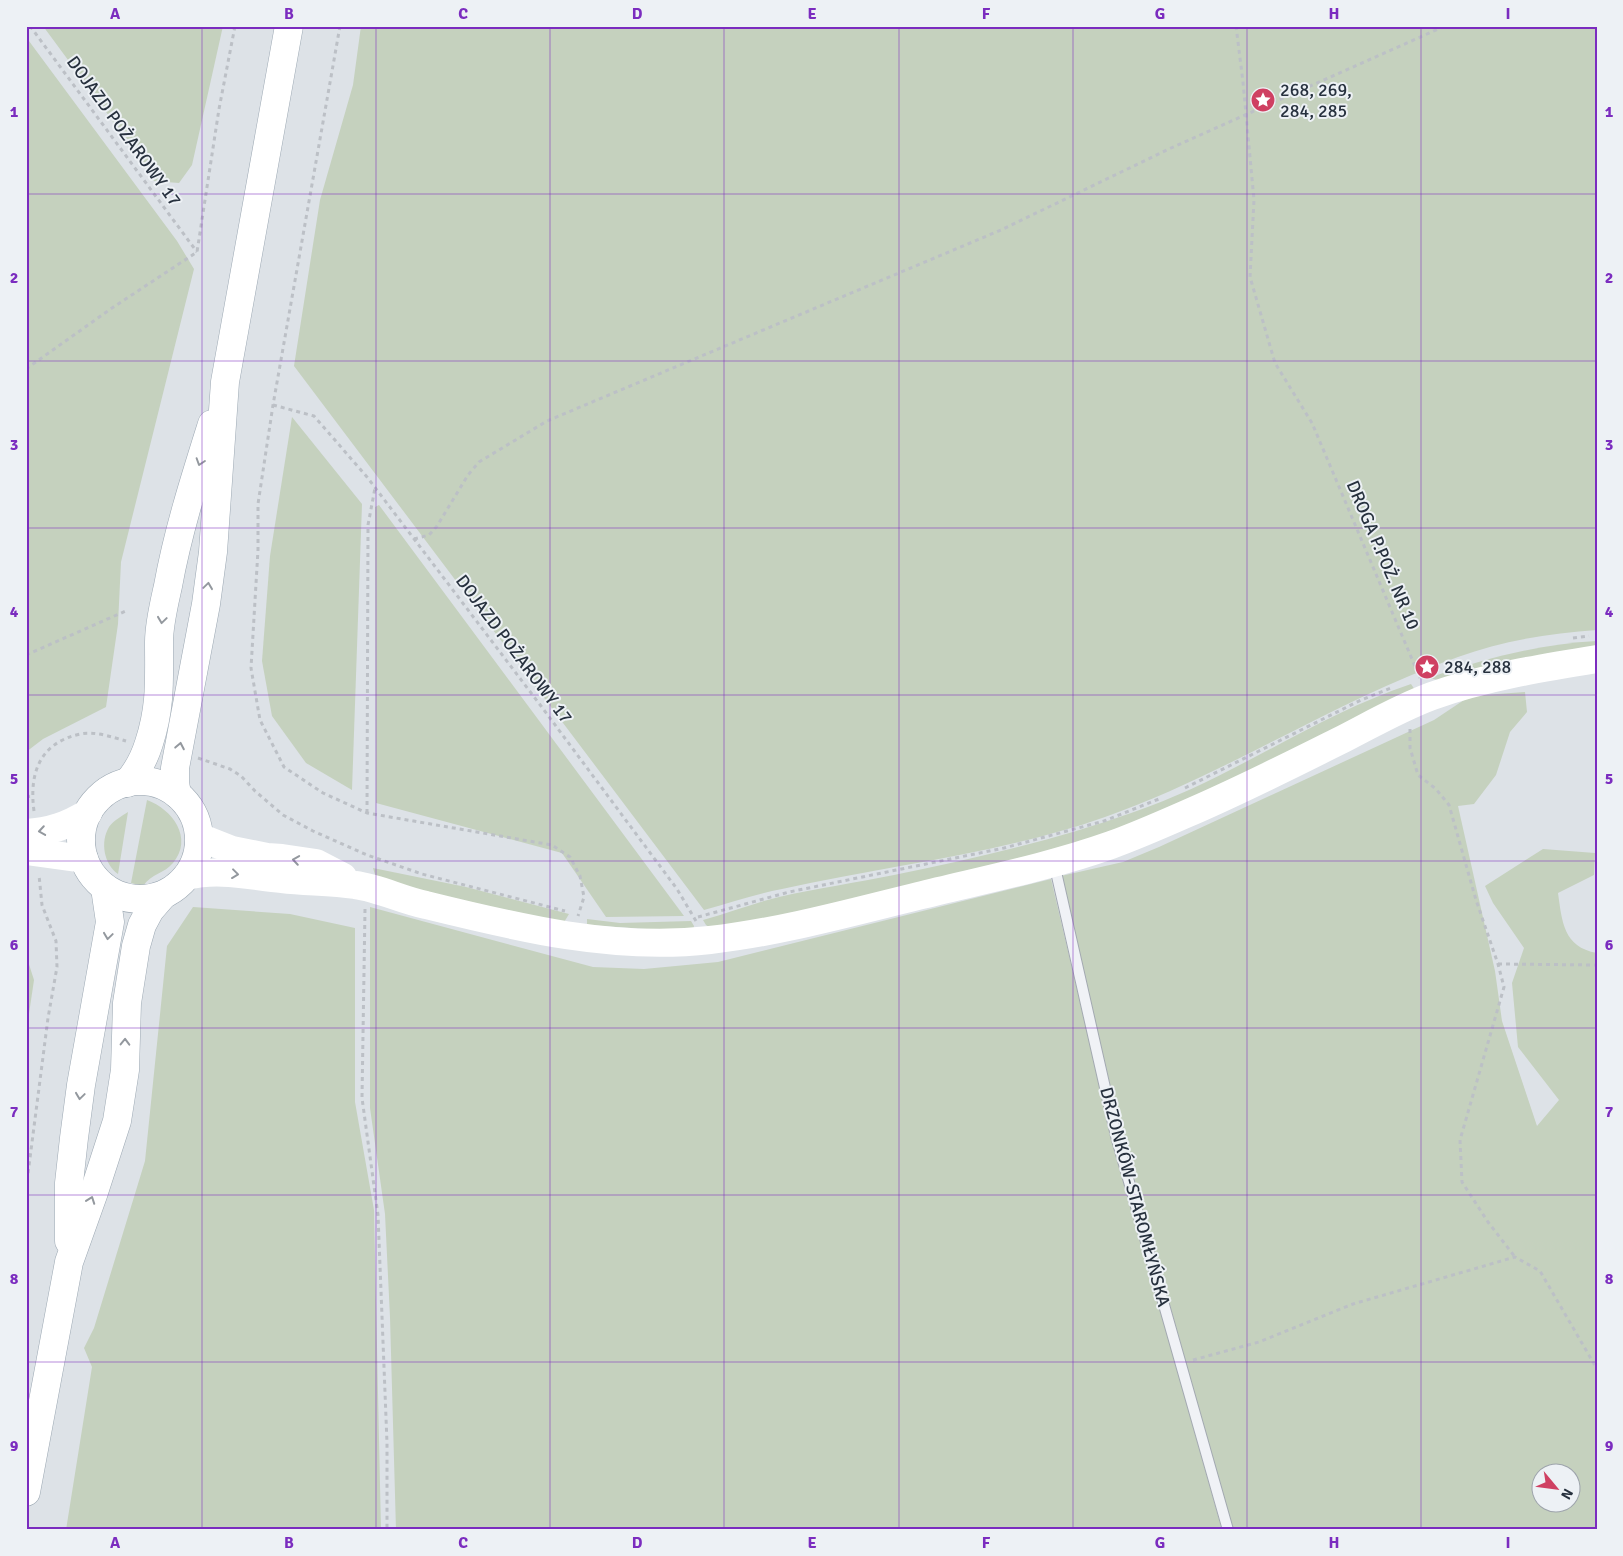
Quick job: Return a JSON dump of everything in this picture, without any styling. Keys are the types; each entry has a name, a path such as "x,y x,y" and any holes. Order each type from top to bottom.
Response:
{"main road":[{"path":"177,794 175,768 206,604 213,552 225,382 289,26"},
{"path":"127,783 142,764 156,722 159,698 159,640 168,586 187,505 225,382"},
{"path":"199,837 232,850 267,858 282,858 316,864 361,886 422,905 527,928 579,922 635,943 707,941 810,923 1054,862 1112,844 1244,789 1416,686 1484,680 1537,668 1590,647"},
{"path":"127,783 152,783 164,786 177,794 188,806 196,821 199,837 195,863 187,876 176,887 163,895 143,900 131,899 105,888 89,870 84,860 80,841 82,827 88,813 98,799 111,789 127,783"},
{"path":"32,842 88,813"},
{"path":"32,842 84,860"},
{"path":"187,876 203,872 216,872 282,880 361,886"},
{"path":"26,1492 68,1262 69,1183 74,1138 81,1085 110,922 105,888"},
{"path":"68,1262 94,1192 117,1121 125,1070 127,1003 136,946 146,918 163,895"}],"lane":[{"name":"DRZONKÓW-STAROMŁYŃSKA","path":"1054,862 1116,1136 1228,1530"}],"path":[{"name":"DOJAZD POŻAROWY 17","path":"30,26 197,252"},
{"path":"26,369 112,308 197,252 219,109 235,26"},
{"path":"178,753 230,769 241,776 283,814 313,831 382,861 579,922 584,897 580,876 570,857 552,846 367,813 323,793 284,767 260,720 251,668 258,550 258,504 273,405 340,26"},
{"name":"DROGA P.POŻ. NR 10","path":"1236,26 1254,200 1250,277 1275,363 1312,424 1416,686"},
{"path":"414,539 429,535 437,526 468,475 479,462 547,421 1002,230 1171,148 1445,26"},
{"name":"DOJAZD POŻAROWY 17","path":"273,405 314,416 375,488 671,881 707,941"},
{"path":"367,813 368,525 375,488"},
{"path":"26,655 128,610"},
{"path":"1565,640 1590,647"},
{"path":"1180,791 1361,700 1416,686 1410,748 1418,775 1436,789 1449,805 1476,900 1504,987 1460,1140 1462,1182 1488,1222 1515,1256 1540,1271 1597,1369"},
{"path":"26,1189 48,1018 57,967 56,941 42,905 32,842 32,796 38,765 55,743 81,734 105,735 148,746"},
{"path":"26,797 32,796"},
{"path":"687,918 713,914 789,892 1004,848 1104,821 1163,798"},
{"path":"361,886 362,1098 378,1215 387,1443 387,1530"},
{"path":"1498,964 1597,965"},
{"path":"1181,1363 1259,1342 1353,1304 1515,1256"}],"green space":[{"path":"43,26 223,26 192,165 179,183 154,181"},
{"path":"361,26 1597,26 1597,630 1526,639 1492,646 1458,657 1413,674 1369,694 1150,800 1065,830 985,850 772,891 704,910 294,366 320,200 353,85"},
{"path":"26,37 177,241 194,269 121,562 118,624 106,707 43,739 26,752"},
{"path":"292,417 362,504 352,790 306,763 272,716 262,661 270,556"},
{"path":"379,505 684,916 606,917 562,853 376,803 375,507"},
{"path":"1597,641 1597,651 1442,681 1429,678 1470,665 1533,649"},
{"path":"1411,684 1415,690 1143,824 988,871 713,930 703,920 779,897 985,855 1105,822 1205,783 1341,713"},
{"path":"1525,692 1527,712 1510,732 1496,775 1474,804 1458,806 1495,971 1502,1021 1537,1126 1559,1100 1518,1047 1512,983 1524,948 1493,903 1485,886 1543,849 1595,853 1594,875 1558,893 1563,923 1571,939 1586,950 1597,953 1597,1530 1233,1530 1121,1131 1061,876 1123,862 1159,847 1434,720 1470,696"},
{"path":"147,800 165,810 172,817 181,834 181,844 179,853 173,863 143,886 131,883"},
{"path":"128,812 118,874 109,865 104,846 105,839 109,827"},
{"path":"373,868 466,887 569,914 563,924 377,881"},
{"path":"1051,879 1111,1134 1222,1530 396,1530 385,1214 370,1108 370,907 593,967 644,969 718,962"},
{"path":"193,907 290,914 355,928 355,1102 374,1210 381,1530 66,1530 92,1367 84,1348 94,1328 145,1161 167,946"},
{"path":"587,919 620,923 691,921 694,926 691,932 587,925"},
{"path":"26,955 34,980 26,1034"}],"place":[{"name":"268, 269, 284, 285","path":"1263,100"},
{"name":"284, 288","path":"1427,667"}]}
